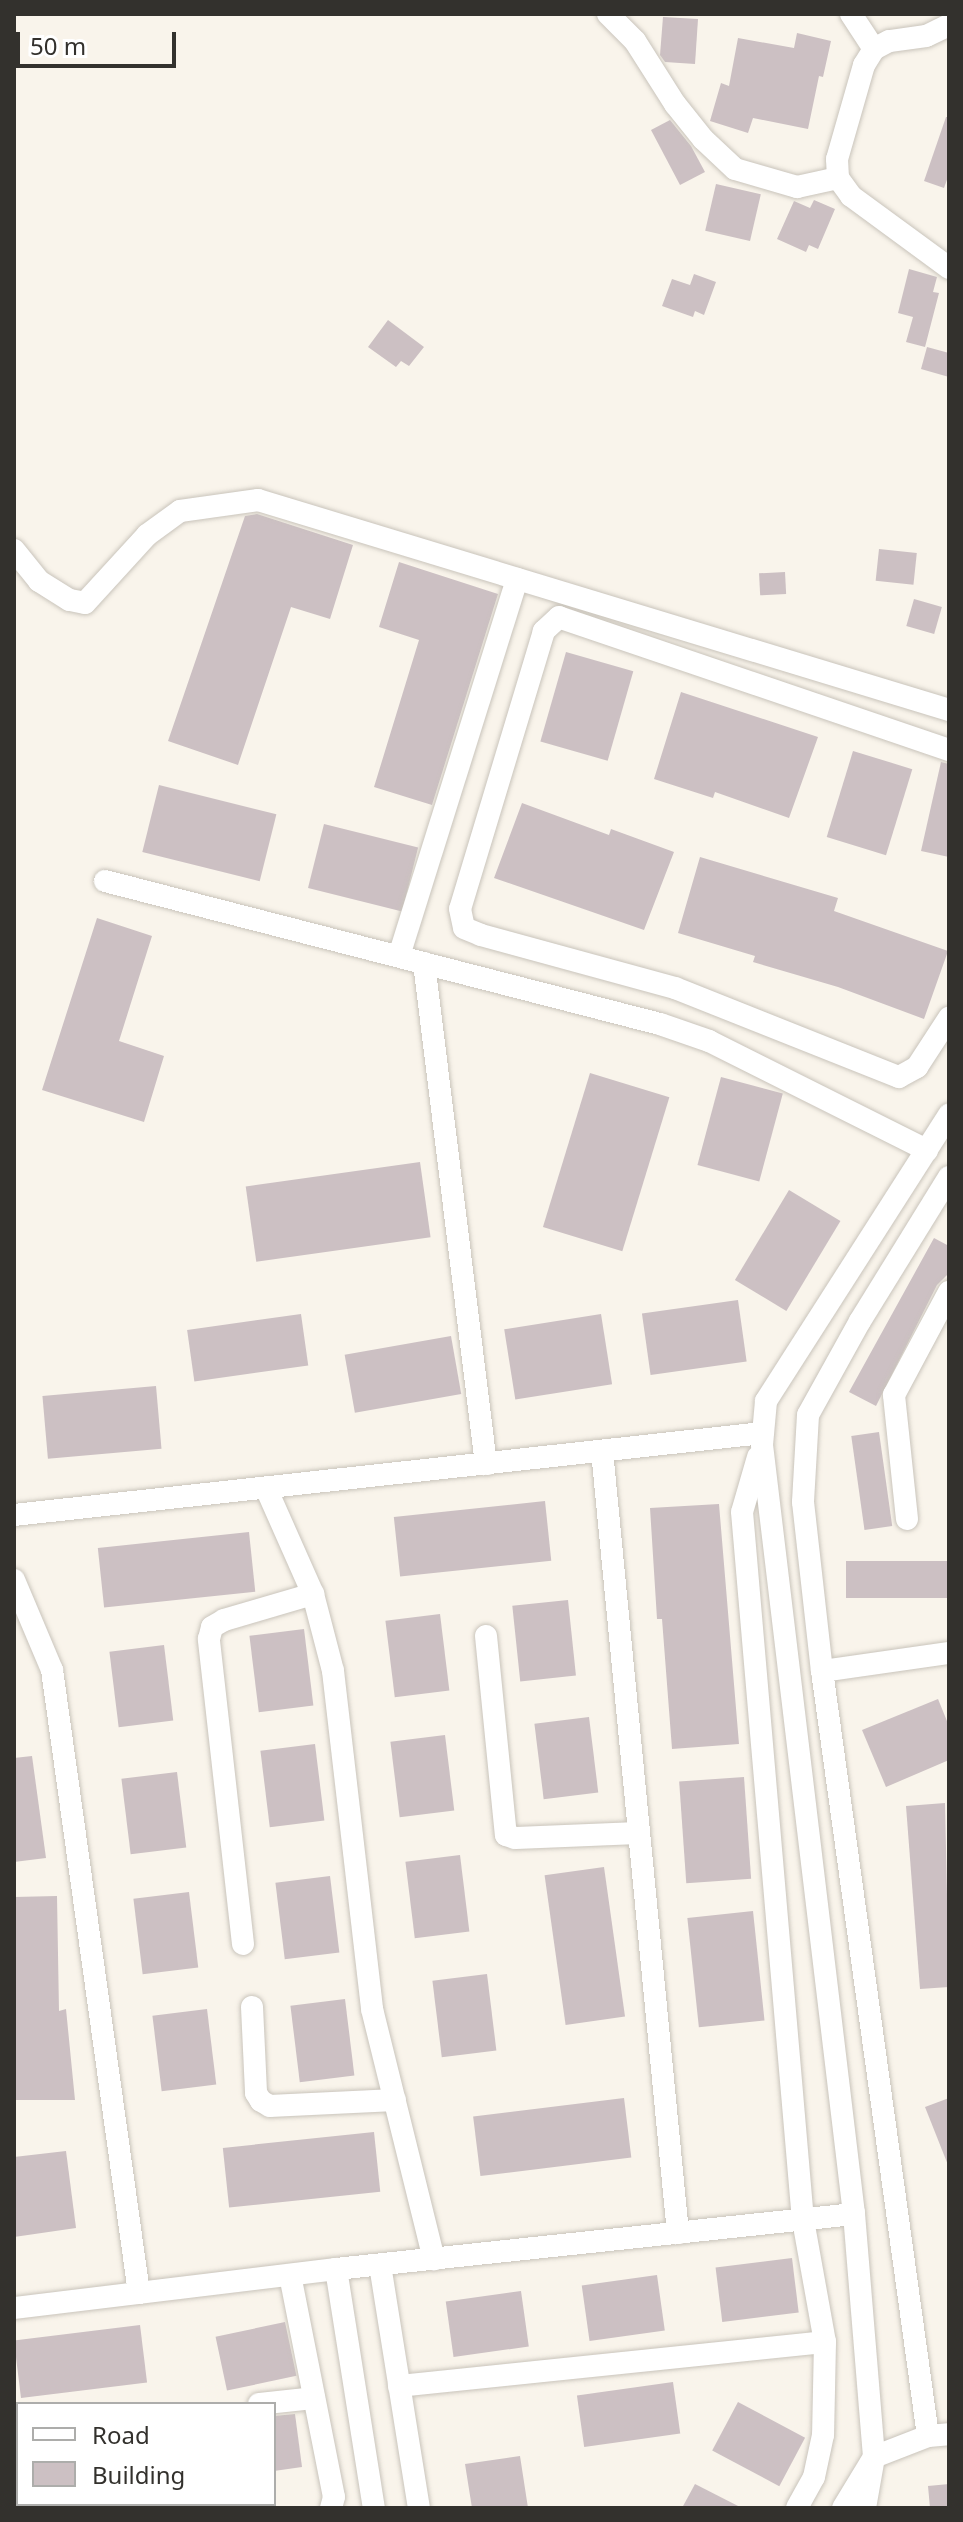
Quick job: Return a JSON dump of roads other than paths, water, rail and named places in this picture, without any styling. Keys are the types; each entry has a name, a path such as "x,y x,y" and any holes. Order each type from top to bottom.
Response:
{"street":[{"path":"608,14 635,41 675,104 703,139 735,169 797,187 838,178"},
{"path":"851,14 874,49"},
{"path":"949,25 926,36 889,41 874,49 864,65 837,159 838,178 851,196 949,268"},
{"path":"14,550 39,581 70,600 85,603 147,535 180,511 258,500 949,710"},
{"path":"399,956 517,579"},
{"path":"949,750 559,617 544,631 460,909 464,928 675,988 899,1077 917,1067 949,1018"},
{"path":"105,881 660,1024 709,1041 927,1150"},
{"path":"424,963 486,1464"},
{"path":"660,1024 675,988"},
{"path":"797,2508 814,2477 823,2435 825,2342 803,2220 742,1512 762,1439 766,1401 949,1115"},
{"path":"843,2508 874,2457 939,2435 822,1671 803,1502 808,1415 860,1321 949,1177"},
{"path":"907,1519 894,1395 949,1292"},
{"path":"14,1515 602,1451 762,1439"},
{"path":"762,1439 854,2214 874,2457 865,2508"},
{"path":"602,1451 678,2233"},
{"path":"266,1488 313,1594 333,1671 372,2009 434,2259"},
{"path":"14,1580 52,1670 139,2293"},
{"path":"243,1944 209,1639 212,1627 224,1620 313,1594"},
{"path":"486,1636 506,1835 515,1838 639,1833"},
{"path":"822,1671 949,1653"},
{"path":"252,2007 256,2093 261,2101 270,2106 395,2100"},
{"path":"14,2308 336,2269 854,2214"},
{"path":"380,2265 419,2508"},
{"path":"336,2269 374,2508"},
{"path":"290,2275 334,2497 331,2508"},
{"path":"399,2386 825,2342"},
{"path":"276,2402 314,2398"}]}
